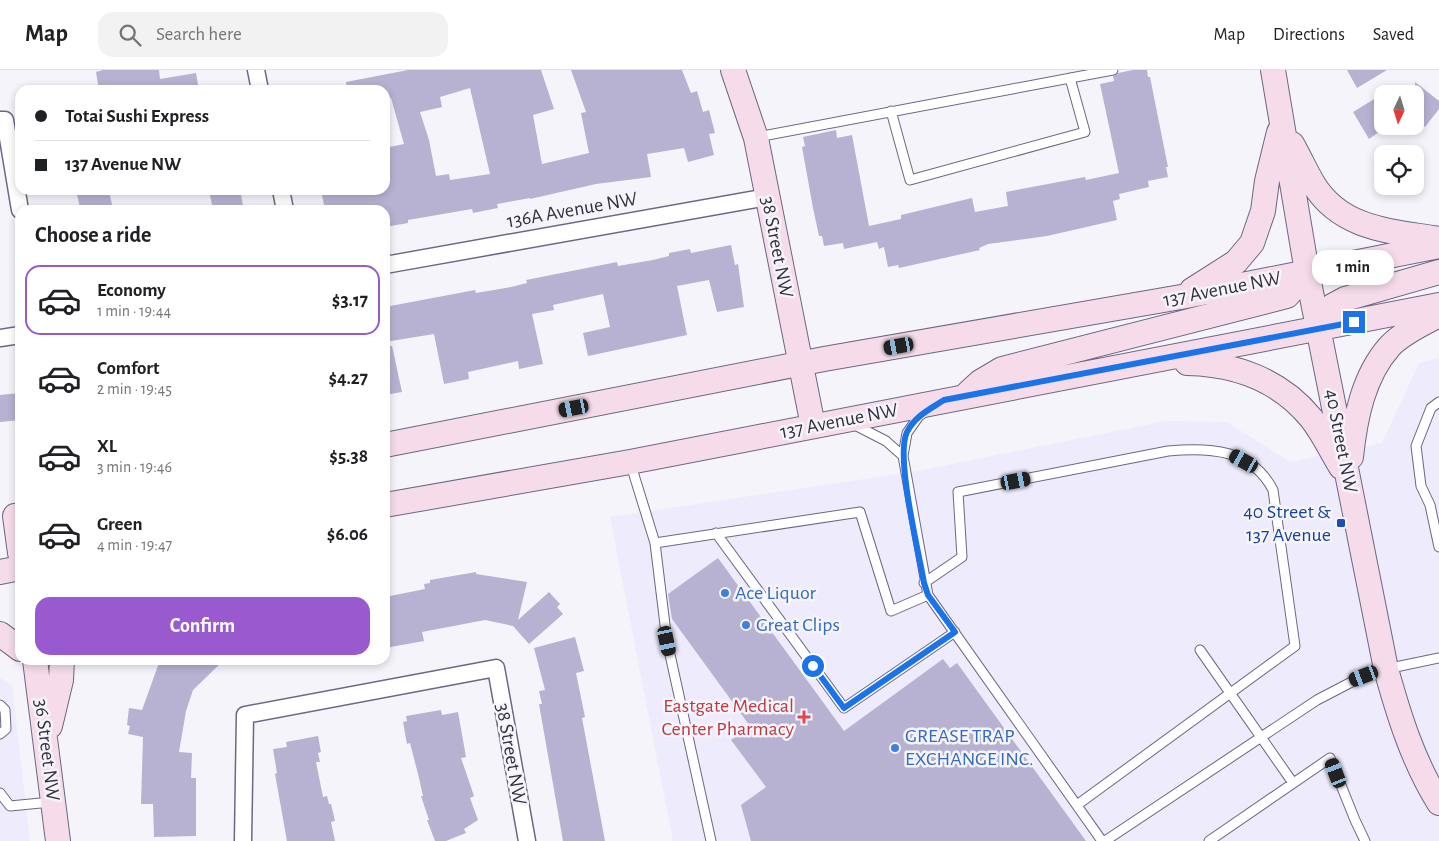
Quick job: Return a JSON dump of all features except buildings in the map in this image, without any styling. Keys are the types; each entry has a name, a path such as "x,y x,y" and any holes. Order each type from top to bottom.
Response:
{"main road":[{"name":"38 Street NW","path":"733,70 756,138 813,426"},
{"name":"40 Street NW","path":"1273,70 1307,272 1320,328 1386,669 1399,716 1412,750 1426,782 1439,803"},
{"path":"1282,123 1315,186 1332,206 1365,227 1401,235 1439,239"},
{"path":"1181,297 1236,262 1252,243 1263,212 1267,182 1282,123"},
{"name":"137 Avenue NW","path":"390,444 800,364 1181,297 1439,246"},
{"path":"955,398 1002,369 1287,296 1307,272"},
{"path":"1320,328 1332,306 1345,298 1439,272"},
{"name":"137 Avenue NW","path":"390,504 630,462 1439,305"},
{"path":"1349,482 1354,429 1363,393 1375,369 1391,345 1439,314"},
{"path":"1150,362 1210,363 1246,373 1280,388 1292,397 1312,420 1349,482"},
{"path":"12,517 15,530"},
{"path":"0,572 15,569"},
{"path":"0,634 15,645"},
{"name":"36 Street NW","path":"36,665 47,740 58,841"},
{"path":"47,740 61,680 62,665"}],"street":[{"path":"256,70 259,85"},
{"path":"2,120 15,185"},
{"name":"136A Avenue NW","path":"390,264 767,197"},
{"path":"0,338 15,336"},
{"name":"38 Street NW","path":"243,841 246,715 496,668 527,841"}],"lane":[{"path":"756,138 1113,70"},
{"path":"891,112 910,180 1085,132 1070,78"},
{"path":"955,398 919,416 907,433 903,456 924,583 928,595 1104,841 1353,680 1386,669 1439,658"},
{"path":"1439,402 1431,408 1416,446 1421,486 1430,505 1439,547"},
{"path":"847,420 886,441 903,456"},
{"path":"924,583 962,557 958,492 1168,451 1216,449 1253,466 1266,476 1273,490 1295,646 1077,804"},
{"path":"630,462 655,543 667,641 711,841"},
{"path":"655,543 860,512 891,611 928,595"},
{"path":"716,533 844,708 955,632"},
{"path":"1200,650 1293,783"},
{"path":"0,705 5,710 6,729 0,734"},
{"path":"1209,841 1330,758 1355,820 1366,841"},
{"path":"0,793 10,806 54,802"}],"shaded area":[{"path":"1439,358 1439,841 673,841 610,517 918,471 1166,421 1227,422 1290,462 1382,443 1419,363"},
{"path":"0,678 12,685 30,841 0,841"}],"place":[{"name":"40 Street & 137 Avenue","path":"1341,523"},
{"name":"Ace Liquor","path":"725,593"},
{"name":"Great Clips","path":"746,625"},
{"name":"Eastgate Medical Center Pharmacy","path":"804,717"},
{"name":"GREASE TRAP EXCHANGE INC.","path":"895,748"}],"route":[{"path":"813,666 844,708 955,632 928,595 924,583 903,456 907,433 919,416 944,400 1168,359 1354,322"}]}
